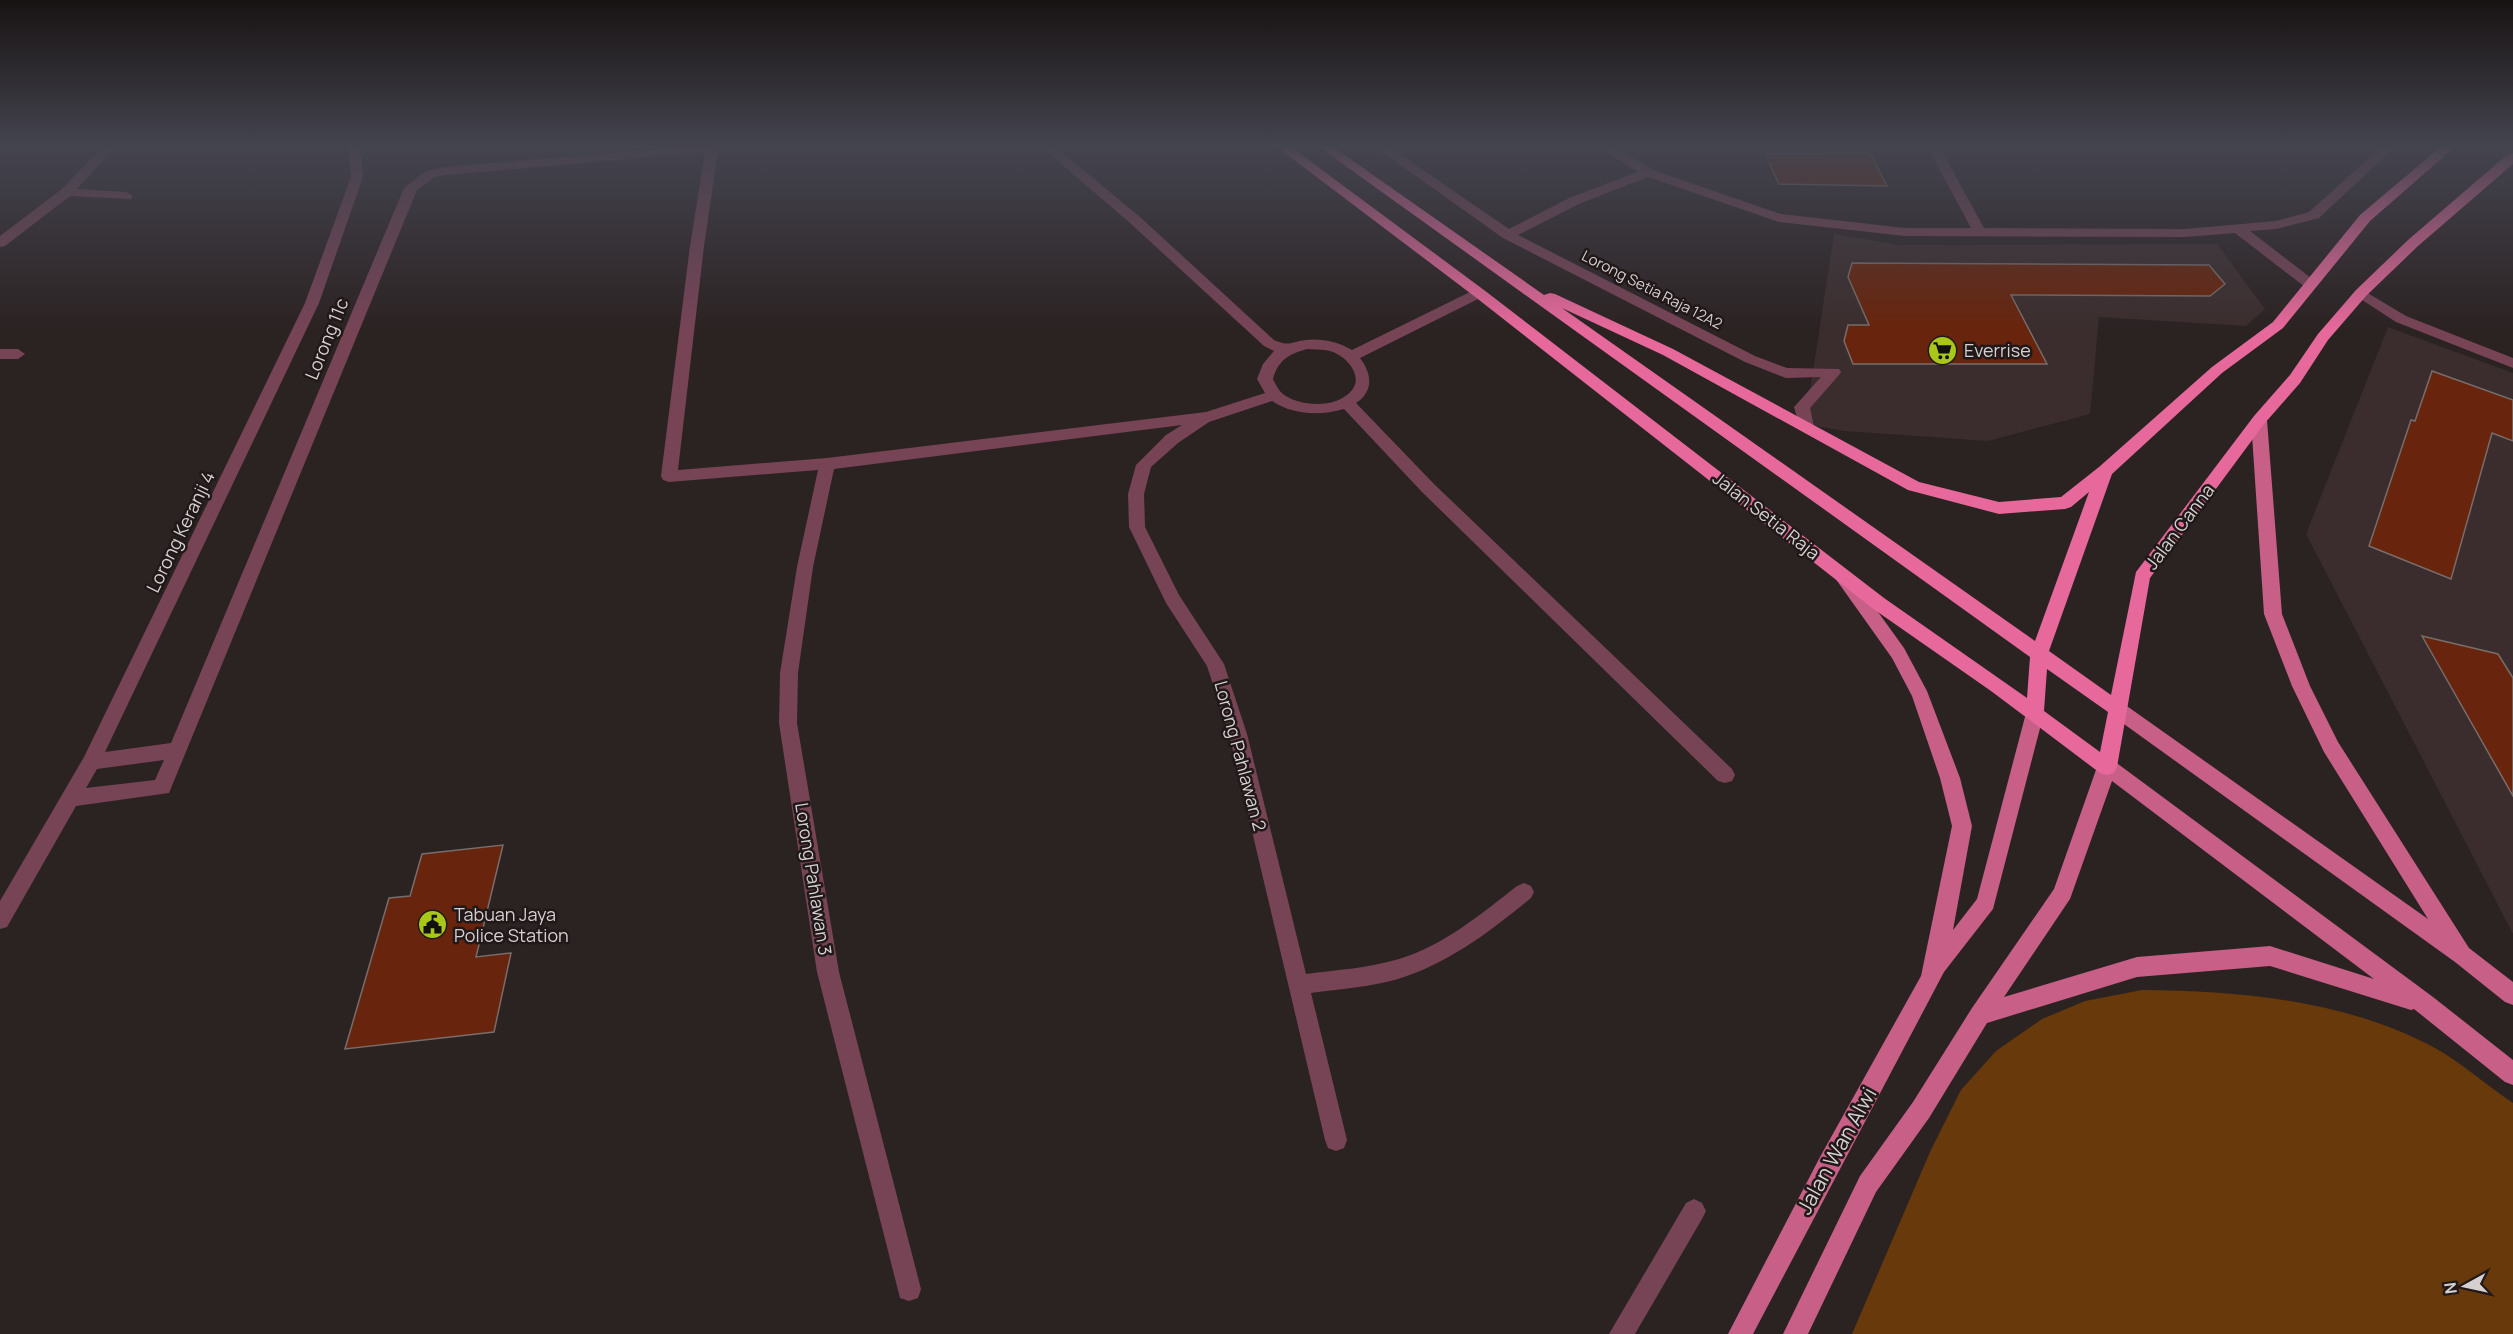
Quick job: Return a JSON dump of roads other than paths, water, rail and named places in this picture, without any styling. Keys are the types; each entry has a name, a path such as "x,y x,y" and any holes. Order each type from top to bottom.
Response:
{"highway":[{"name":"Jalan Setia Raja","path":"1363,206 1479,293 1844,577 2107,767"},
{"path":"1408,206 2117,709"},
{"path":"1507,277 1668,352 1914,486 1999,508 2065,503 2105,471 2217,370 2278,325 2365,218 2379,206"},
{"name":"Jalan Canna","path":"2107,767 2142,577 2259,420 2295,380 2323,337 2361,293 2413,243 2457,206"},
{"path":"2035,713 2039,654 2105,471"}],"main road":[{"path":"2259,420 2273,614 2301,686 2331,747 2462,955"},
{"path":"1844,577 1898,652 1921,696 1950,778 1962,826 1935,968"},
{"path":"2117,709 2462,955 2513,995"},
{"path":"1935,968 1986,903 2035,713"},
{"path":"2107,767 2425,1004 2513,1074"},
{"name":"Jalan Canna","path":"1980,1015 2063,893 2107,767"},
{"path":"1795,1334 1868,1184 1921,1110 1980,1015 2137,967 2270,956 2425,1004"},
{"name":"Jalan Wan Alwi","path":"1740,1334 1828,1165 1924,995 1935,968"}],"street":[{"path":"0,243 48,206"},
{"name":"Lorong Keranji 4","path":"0,921 91,762 312,303 347,206"},
{"name":"Lorong 11c","path":"72,798 162,787 403,206"},
{"path":"704,206 669,476 827,464 1207,417 1275,395"},
{"path":"1119,206 1269,343 1285,350"},
{"name":"Lorong Setia Raja 12A2","path":"1467,206 1508,235 1750,359 1786,373 1834,372 1803,407 1806,427"},
{"path":"1508,235 1560,206"},
{"path":"1745,206 1779,218 1905,232 2185,233 2276,225 2314,215 2324,206"},
{"path":"1966,206 1979,231"},
{"path":"2239,229 2310,284"},
{"path":"1352,356 1479,293"},
{"path":"2361,293 2401,319 2513,363"},
{"path":"1307,344 1332,346 1352,356 1360,367 1363,379 1361,388 1346,402 1322,409 1295,407 1275,395 1265,380 1269,363 1285,350 1307,344"},
{"path":"0,354 18,354"},
{"path":"1346,402 1428,488 1725,775"},
{"name":"Lorong Pahlawan 2","path":"1207,417 1173,439 1144,465 1136,494 1137,527 1172,598 1215,664 1238,734 1336,1140"},
{"name":"Lorong Pahlawan 3","path":"827,464 805,567 789,673 788,723 828,972 909,1289"},
{"path":"91,762 178,750"},
{"path":"1297,985 1395,970 1419,962 1488,921 1524,892"},
{"path":"1621,1334 1694,1211"}],"place":[{"name":"Everrise","path":"1943,351"},
{"name":"Tabuan Jaya Police Station","path":"433,925"}]}
